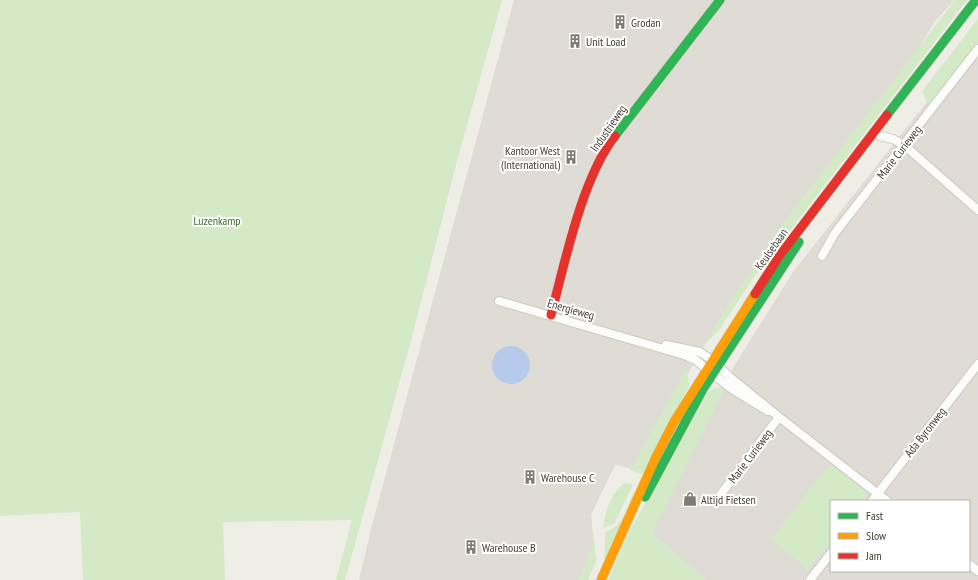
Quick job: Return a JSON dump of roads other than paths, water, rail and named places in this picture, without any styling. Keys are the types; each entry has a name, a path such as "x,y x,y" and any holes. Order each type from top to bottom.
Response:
{"main road":[{"name":"Industrieweg","path":"551,315 584,195 595,169 609,143 720,0"},
{"name":"Keulsebaan","path":"715,363 780,255 976,0"},
{"name":"Keulsebaan","path":"602,580 622,536 636,498 674,422 791,253 978,8"}],"street":[{"name":"Marie Curieweg","path":"822,256 835,233 978,49"},
{"path":"880,136 891,138 904,145 978,210"},
{"name":"Energieweg","path":"500,301 692,357 732,389 779,417"},
{"name":"Energieweg","path":"636,340 686,348 700,352 779,417"},
{"name":"Ada Byronweg","path":"873,500 978,364"},
{"path":"779,417 886,500"},
{"name":"Marie Curieweg","path":"721,494 779,417"},
{"path":"810,580 830,554"}],"water":[{"path":"511,346 524,352 530,365 524,378 511,384 498,378 492,365 498,352"}],"place":[{"name":"Grodan","path":"620,22"},
{"name":"Unit Load","path":"575,41"},
{"name":"Kantoor West (International)","path":"571,157"},
{"name":"Warehouse C","path":"530,477"},
{"name":"Altijd Fietsen","path":"690,499"},
{"name":"Warehouse B","path":"471,547"}],"park label":[{"name":"Luzenkamp","path":"217,220"}]}
